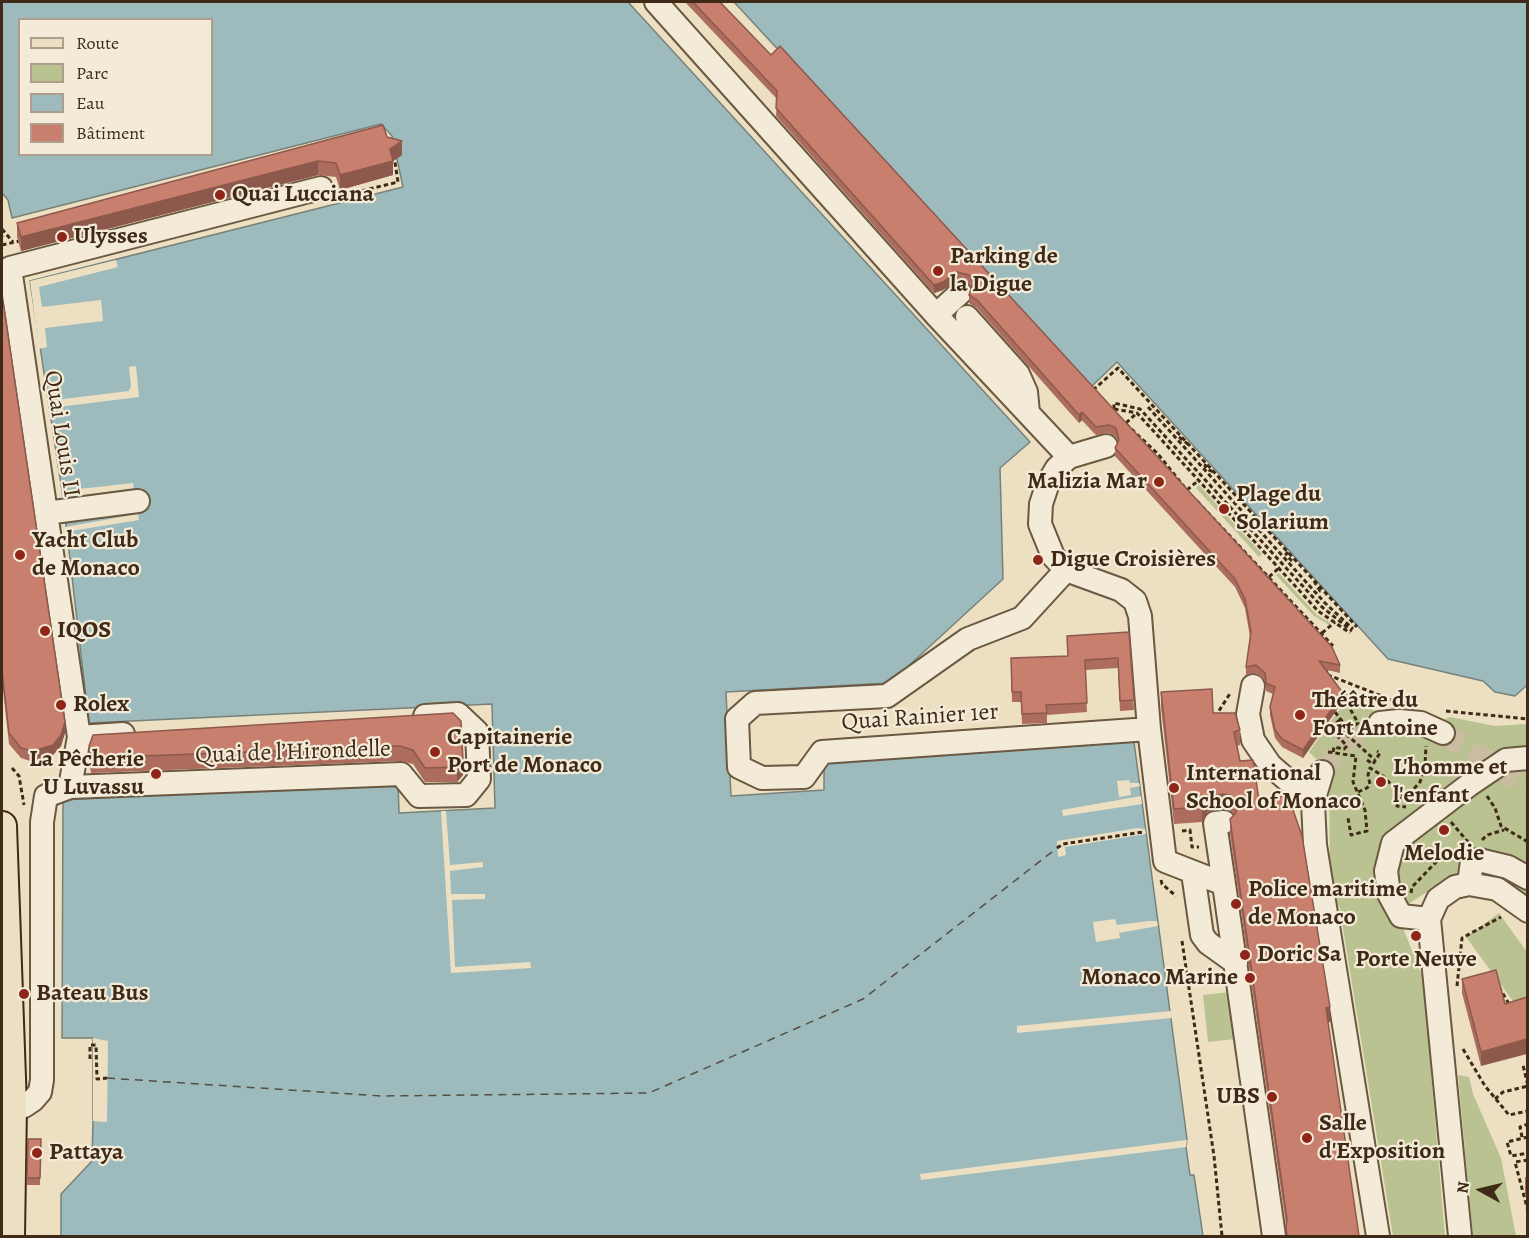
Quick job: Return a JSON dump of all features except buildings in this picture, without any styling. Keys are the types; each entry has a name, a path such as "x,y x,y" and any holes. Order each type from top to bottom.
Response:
{"main road":[{"path":"2,826 16,1231"}],"street":[{"path":"656,2 947,305 1001,367"},
{"name":"Quai Louis II","path":"70,787 79,736 10,268 321,188"},
{"path":"947,305 1028,413 1069,457"},
{"path":"967,317 1018,374 1026,392 1028,413"},
{"path":"1106,446 1069,457 1057,468 1048,483 1041,504 1040,524 1053,556 1066,570 1121,590 1135,601 1140,616 1149,729 1165,861 1224,884"},
{"path":"46,513 138,501"},
{"name":"Quai Rainier 1er","path":"1066,570 1022,618 968,639 887,696 755,703 737,719 739,767 762,778 804,777 822,752 1149,729"},
{"path":"1242,689 1253,740 1270,765 1313,802"},
{"name":"Quai de l’Hirondelle","path":"70,787 401,774 419,796 466,795 479,779 477,732 458,714 399,717"},
{"path":"1380,723 1399,721 1421,723 1434,738"},
{"path":"79,736 150,732"},
{"path":"1429,919 1401,916 1389,894 1387,858 1394,843 1469,785 1506,760 1527,758"},
{"path":"1322,772 1313,802 1315,845 1378,1236"},
{"path":"12,1106 24,1106 40,1092 42,1080 42,822 46,796 70,787"},
{"path":"1224,822 1215,823 1274,1236"},
{"path":"1469,884 1472,861 1479,860 1508,867 1527,878"},
{"path":"1193,873 1202,935 1208,944 1236,963"},
{"path":"1460,1236 1429,919 1438,899 1455,887 1469,884 1497,889 1519,912"},
{"path":"10,1068 23,1077 42,1080"}],"path":[{"path":"321,188 324,200 398,182 393,151"},
{"path":"2,229 13,242"},
{"path":"2,245 22,241"},
{"path":"1092,392 1118,368 1208,472 1232,502 1253,535"},
{"path":"1114,409 1114,403 1142,411 1203,476 1260,529 1353,630"},
{"path":"1142,411 1150,405"},
{"path":"1150,405 1314,581 1340,617"},
{"path":"1106,408 1137,412 1225,508 1253,535 1305,596 1340,617 1348,617 1353,630"},
{"path":"1126,423 1137,412"},
{"path":"1120,417 1158,454 1187,490 1199,480"},
{"path":"1181,436 1182,443"},
{"path":"1140,443 1153,458 1158,454"},
{"path":"1182,443 1189,445"},
{"path":"1172,451 1182,443"},
{"path":"1206,464 1208,472"},
{"path":"1203,476 1208,472 1214,472"},
{"path":"1232,502 1234,494"},
{"path":"1195,499 1333,646"},
{"path":"1225,508 1232,502 1240,501"},
{"path":"1253,535 1260,529 1260,522"},
{"path":"1260,529 1268,531"},
{"path":"1288,552 1286,555 1288,560"},
{"path":"1269,577 1288,560"},
{"path":"1288,560 1293,562 1295,560"},
{"path":"1281,566 1353,630"},
{"path":"1314,581 1315,588"},
{"path":"1315,588 1322,590"},
{"path":"1305,596 1315,588"},
{"path":"1293,604 1290,607 1305,623"},
{"path":"1322,633 1340,617"},
{"path":"1324,664 1328,675 1393,701"},
{"path":"1213,721 1242,689"},
{"path":"1335,712 1349,730 1358,723 1343,696 1346,693 1362,700"},
{"path":"1439,710 1527,719"},
{"path":"1341,719 1330,729 1347,746 1344,749 1334,747 1333,752 1356,756 1353,782 1365,810 1366,831 1351,835 1348,818"},
{"path":"1335,724 1375,760"},
{"path":"1401,795 1411,792 1420,782 1434,738"},
{"path":"1367,760 1373,764 1380,753 1377,751"},
{"path":"12,768 19,776 23,804"},
{"path":"1358,792 1368,788 1370,768 1392,785"},
{"path":"1481,796 1487,796 1491,800 1504,830 1527,842"},
{"path":"1448,818 1469,842 1472,861"},
{"path":"1057,848 1063,844 1154,830 1154,834 1190,830 1192,847 1218,844"},
{"path":"1160,874 1162,884 1177,897 1178,906"},
{"path":"1457,990 1458,954 1462,938 1519,912"},
{"path":"1181,934 1214,1156 1222,1236"},
{"path":"1494,979 1511,1009"},
{"path":"90,1059 90,1045 96,1046 97,1078 107,1078"},
{"path":"1462,1045 1470,1062 1509,1115 1527,1112"},
{"path":"1495,1099 1503,1092 1527,1086 1523,1065"},
{"path":"1522,1138 1520,1127 1527,1124"},
{"path":"1527,1137 1507,1142 1511,1156 1527,1153"},
{"path":"1527,1160 1515,1162 1527,1211"}],"green space":[{"path":"1199,485 1262,554 1259,557 1196,488"},
{"path":"1279,573 1317,615 1331,623 1329,625 1314,616 1276,575"},
{"path":"1357,690 1374,711 1380,734 1433,736 1439,722 1450,717 1495,726 1527,724 1527,897 1484,871 1460,871 1391,915 1403,928 1423,978 1445,1236 1393,1236 1340,910 1330,881 1329,772 1309,752 1341,707"},
{"path":"1499,913 1527,952 1527,995 1515,1004 1466,937"},
{"path":"1230,992 1236,1039 1208,1042 1203,995"},
{"path":"1458,1075 1469,1077 1473,1094 1501,1158 1516,1236 1473,1236"}],"water":[{"path":"2,2 628,2 1030,442 1000,468 1003,579 890,683 726,692 731,796 824,790 824,759 1134,742 1187,1139 1186,1147 1190,1175 1194,1175 1203,1236 61,1236 61,1194 92,1161 93,1121 93,1038 62,1038 63,800 398,781 399,813 495,808 492,704 89,723 62,491 30,281 403,187 392,136 381,124 12,218 8,200 2,193"},
{"path":"734,2 1527,2 1527,685 1515,696 1495,692 1483,681 1388,659 1117,362 1092,386 1087,383"}],"pier":[{"path":"116,260 118,267 39,287 42,307 101,300 103,321 45,328 47,347 39,349 30,281"},
{"path":"136,366 139,397 50,408 47,401 129,391 131,386 129,367"},
{"path":"133,483 134,488 62,498 62,491"},
{"path":"138,514 139,520 65,532 65,527"},
{"path":"1129,780 1130,783 1139,783 1140,786 1130,788 1131,795 1119,797 1117,781"},
{"path":"1141,796 1142,804 1063,816 1062,810"},
{"path":"441,811 446,811 450,865 483,862 483,867 450,871 451,894 485,894 485,899 452,900 455,967 530,962 531,968 451,973"},
{"path":"1138,828 1145,829 1146,834 1065,847 1066,855 1058,857 1057,841"},
{"path":"1115,919 1117,925 1157,921 1158,926 1119,933 1120,938 1096,942 1093,922"},
{"path":"1171,1011 1172,1018 1017,1033 1017,1026"},
{"path":"93,1038 108,1041 107,1122 93,1121"},
{"path":"1187,1140 1186,1147 921,1180 920,1174"}],"ferry route":[{"path":"107,1078 382,1096 649,1093 863,999 1057,848"}],"tunnel":[{"path":"1087,410 1138,465"},
{"path":"1322,772 1347,740 1380,723"},
{"path":"1443,733 1528,786"}],"place":[{"name":"Quai Lucciana","path":"220,195"},
{"name":"Ulysses","path":"62,237"},
{"name":"Parking de la Digue","path":"938,271"},
{"name":"Malizia Mar","path":"1159,482"},
{"name":"Plage du Solarium","path":"1224,509"},
{"name":"Yacht Club de Monaco","path":"20,555"},
{"name":"Digue Croisières","path":"1038,560"},
{"name":"IQOS","path":"45,631"},
{"name":"Rolex","path":"61,705"},
{"name":"Théâtre du Fort Antoine","path":"1300,715"},
{"name":"Capitainerie Port de Monaco","path":"435,752"},
{"name":"La Pêcherie U Luvassu","path":"156,774"},
{"name":"L'homme et l'enfant","path":"1381,782"},
{"name":"International School of Monaco","path":"1174,788"},
{"name":"Melodie","path":"1444,830"},
{"name":"Police maritime de Monaco","path":"1236,904"},
{"name":"Porte Neuve","path":"1416,936"},
{"name":"Doric Sa","path":"1245,955"},
{"name":"Monaco Marine","path":"1250,978"},
{"name":"Bateau Bus","path":"24,994"},
{"name":"UBS","path":"1272,1097"},
{"name":"Salle d'Exposition","path":"1307,1138"},
{"name":"Pattaya","path":"37,1153"}]}
